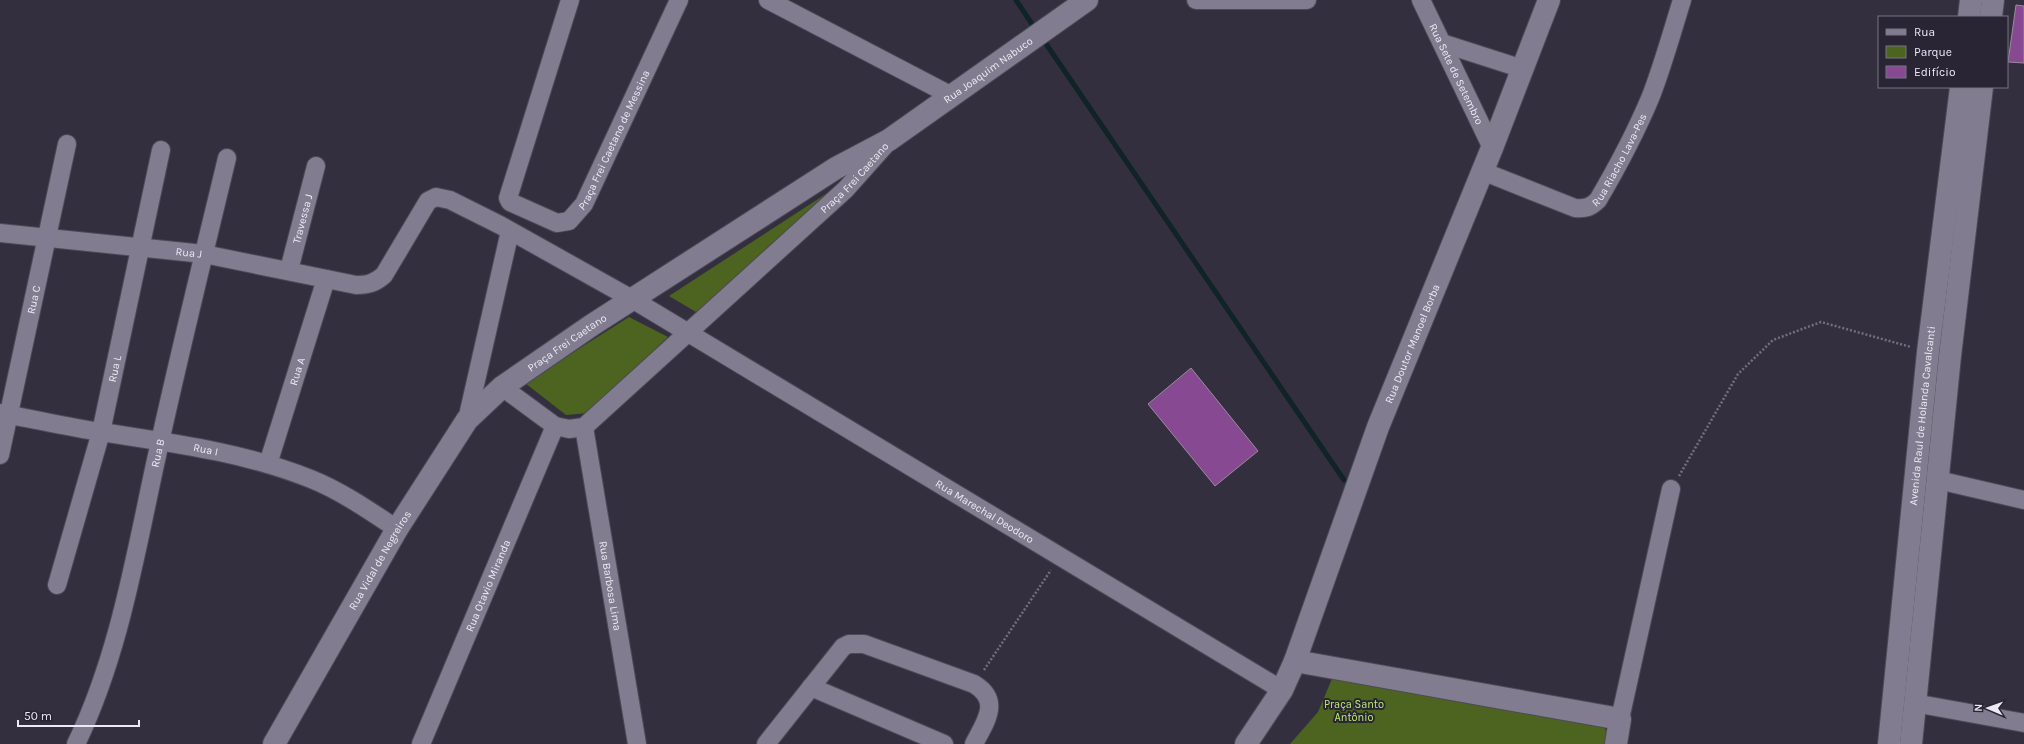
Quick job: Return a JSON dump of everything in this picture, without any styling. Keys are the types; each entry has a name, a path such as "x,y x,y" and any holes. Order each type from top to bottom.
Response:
{"street":[{"path":"466,420 505,228 513,204 508,200 508,194 570,0"},
{"name":"Praça Frei Caetano de Messina","path":"513,204 557,223 569,221 574,217 584,204 679,0"},
{"path":"768,0 952,96"},
{"name":"Rua Joaquim Nabuco","path":"889,140 1087,0"},
{"path":"1196,0 1308,0"},
{"name":"Rua Sete de Setembro","path":"1421,0 1492,148"},
{"name":"Rua Doutor Manoel Borba","path":"1246,744 1282,690 1296,661 1378,427 1492,148 1549,0"},
{"name":"Rua Riacho Lava-Pes","path":"1482,171 1575,208 1585,209 1592,206 1598,200 1626,151 1651,96 1667,51 1682,0"},
{"path":"1969,16 1971,0"},
{"path":"1991,16 1993,0"},
{"path":"1442,43 1523,68"},
{"name":"Avenida Raul de Holanda Cavalcanti","path":"1889,744 1928,352 1961,88"},
{"name":"Avenida Raul de Holanda Cavalcanti","path":"1911,744 1950,356 1982,88"},
{"name":"Praça Frei Caetano","path":"502,387 632,299 836,168 889,140"},
{"name":"Praça Frei Caetano","path":"584,427 846,189 889,140"},
{"name":"Rua C","path":"0,454 4,414 47,238 67,144"},
{"name":"Rua L","path":"57,585 101,432 139,247 161,150"},
{"name":"Rua B","path":"76,744 93,709 122,616 161,440 227,158"},
{"name":"Travessa J","path":"289,270 316,166"},
{"name":"Rua J","path":"0,233 204,254 356,284 376,282 384,275 423,208 432,198 436,197 450,200 505,228"},
{"path":"505,228 632,299 687,333"},
{"name":"Rua A","path":"268,464 326,279"},
{"name":"Rua Marechal Deodoro","path":"687,333 1282,690"},
{"path":"1928,352 1950,356"},
{"path":"502,387 555,426 569,429 584,427"},
{"name":"Rua Vidal de Negreiros","path":"274,744 397,529 466,420 502,387"},
{"name":"Rua I","path":"4,414 101,432 161,440 268,464 312,479 360,505 397,529"},
{"name":"Rua Otavio Miranda","path":"421,744 555,426"},
{"name":"Rua Barbosa Lima","path":"584,427 637,744"},
{"path":"1938,480 2024,500"},
{"path":"1616,744 1620,719 1671,489"},
{"path":"766,744 843,647 857,643 864,644 974,684 988,695 990,705 987,718 974,744"},
{"path":"1296,661 1620,719"},
{"path":"811,687 944,744"},
{"path":"1914,703 2024,724"}],"path":[{"path":"1671,489 1738,374 1773,340 1821,322 1928,352"},
{"path":"974,684 1060,557"}],"green space":[{"path":"858,173 696,312 669,296"},
{"path":"629,317 668,337 588,413 566,415 525,383"},
{"name":"Praça Santo Antônio","path":"1334,674 1600,721 1610,737 1607,744 1290,744 1318,712"}],"building":[{"path":"2016,5 2024,6 2024,63 2008,62"},
{"path":"1191,368 1258,451 1215,486 1148,404"}],"waterway":[{"path":"1016,0 1036,30"},
{"path":"1042,38 1344,480"}]}
